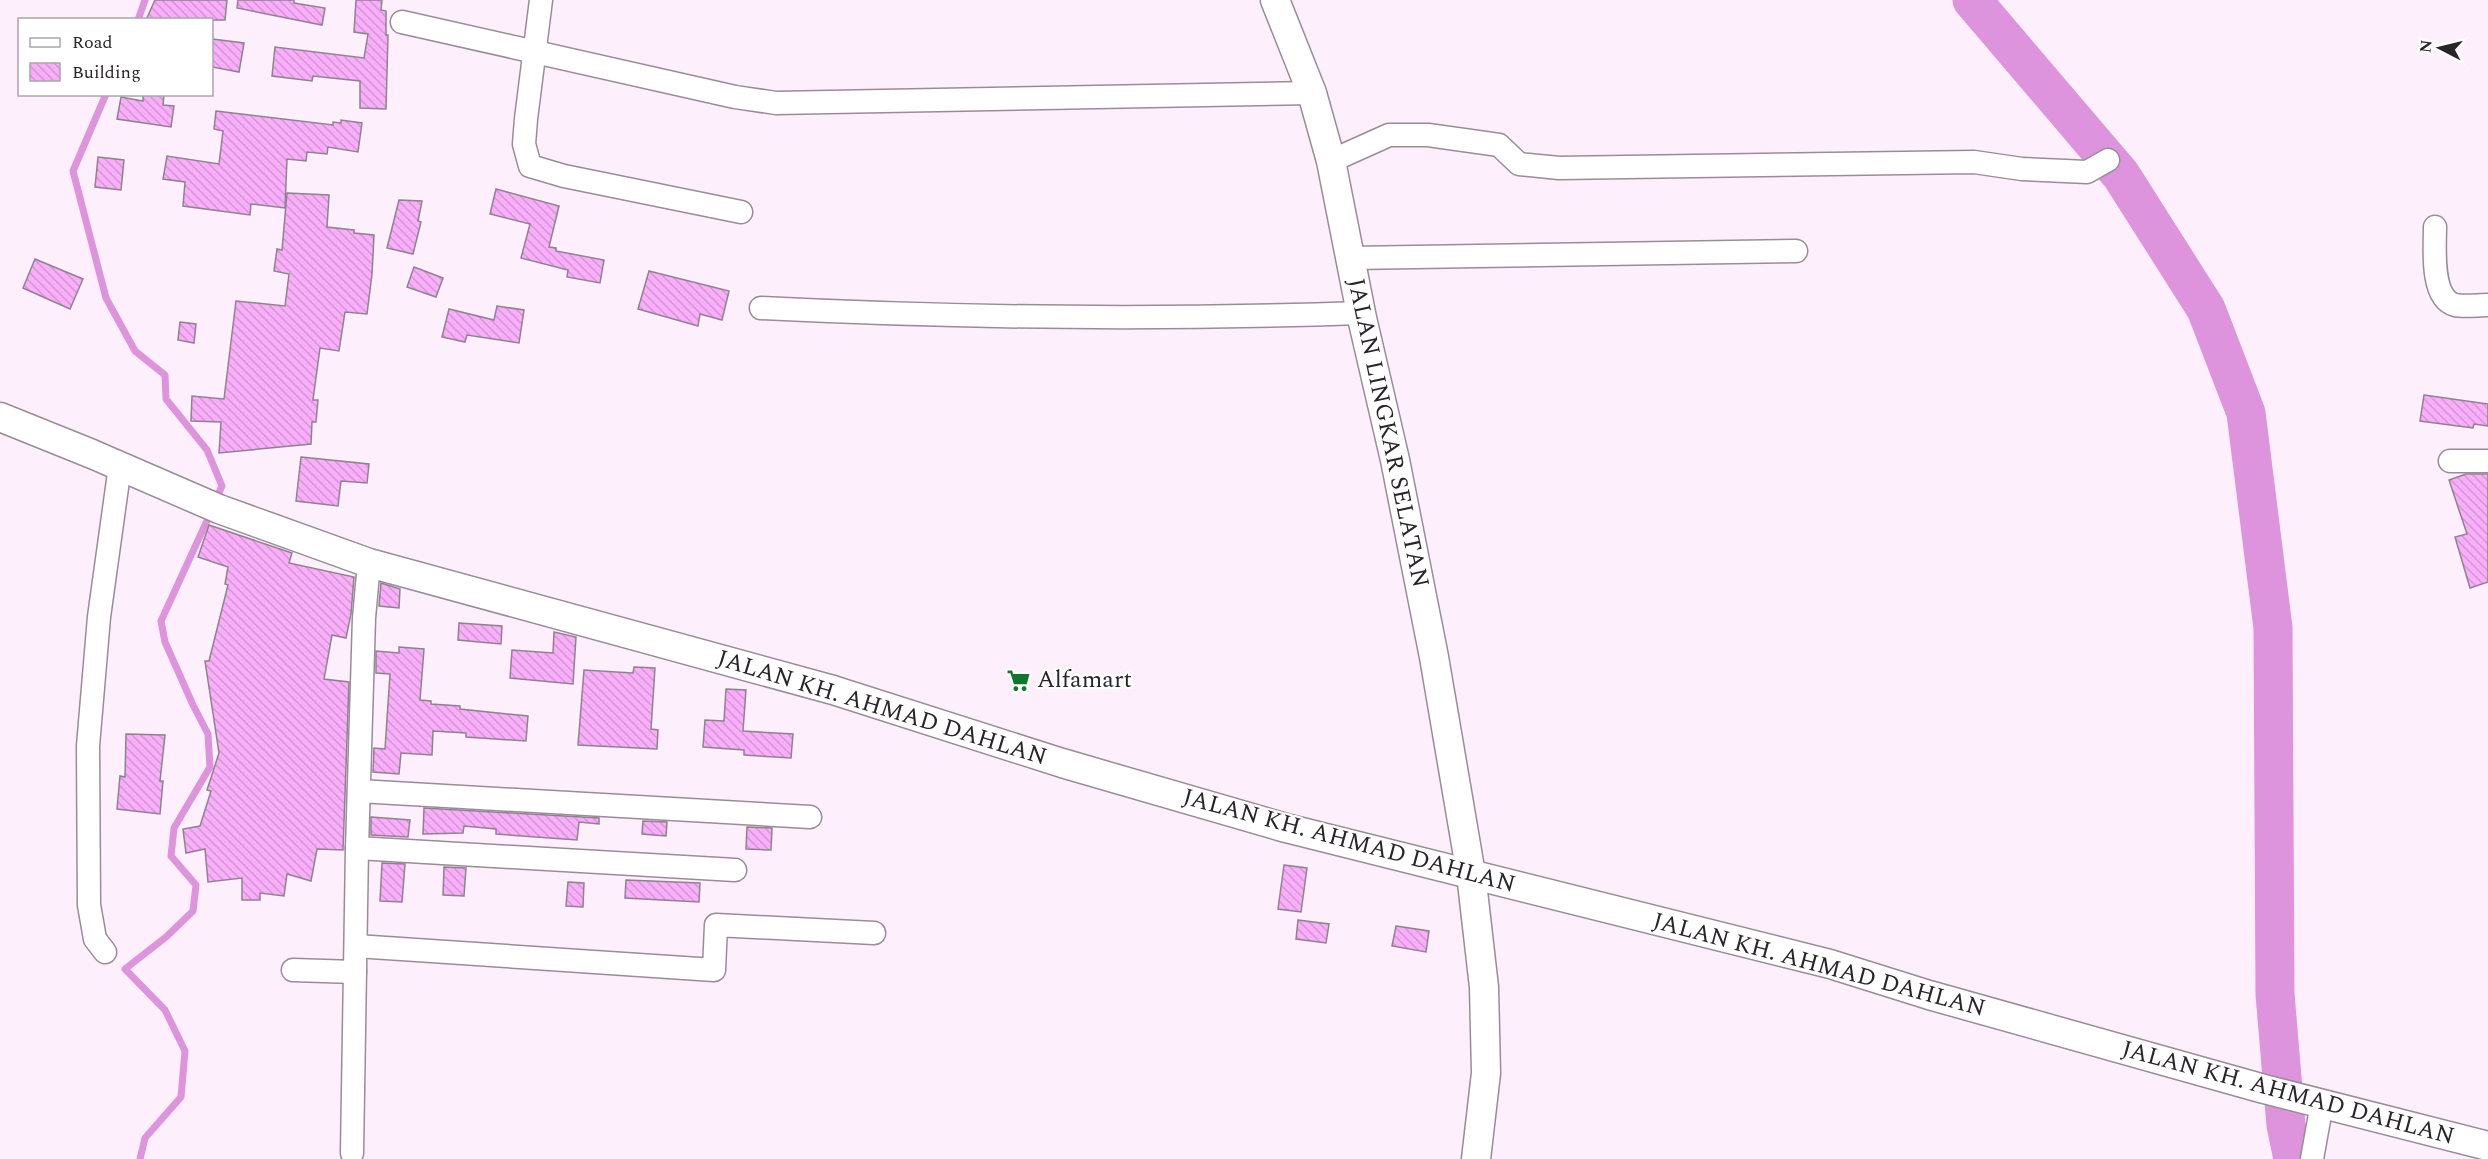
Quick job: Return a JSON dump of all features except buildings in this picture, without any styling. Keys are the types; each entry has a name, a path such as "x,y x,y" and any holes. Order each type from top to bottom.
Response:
{"street":[{"path":"541,0 524,144 530,166 564,176 741,212"},
{"name":"JALAN LINGKAR SELATAN","path":"1275,0 1312,93 1331,161 1361,313 1424,596 1477,876 1486,1073 1476,1159"},
{"path":"402,22 735,97 776,103 1312,93"},
{"path":"1331,161 1389,135 1465,139 1500,145 1519,164 1558,168 1974,162 2022,169 2087,172 2108,160"},
{"path":"2434,227 2439,291 2446,300 2455,305 2488,305"},
{"path":"1351,258 1796,251"},
{"path":"761,308 874,314 1224,317 1361,313"},
{"name":"JALAN KH. AHMAD DAHLAN","path":"0,417 208,505 369,562 832,690 1062,763 1286,828 1830,964 1929,995 2264,1089 2488,1146"},
{"path":"2450,461 2488,461"},
{"path":"105,952 95,939 89,905 88,747 99,610 120,466"},
{"path":"352,1153 357,848 364,618 369,562"},
{"path":"359,791 810,817"},
{"path":"357,848 735,870"},
{"path":"356,946 714,970 716,925 874,933"},
{"path":"293,970 355,972"},
{"path":"2312,1101 2312,1159"}],"waterway":[{"path":"139,18 145,0"},
{"path":"1972,0 2121,175 2206,309 2246,413 2273,628 2275,994 2286,1125 2293,1159"},
{"path":"105,96 73,171 106,298 135,351 165,375 166,399 207,450 222,486 216,499"},
{"path":"140,1159 145,1138 181,1097 185,1051 165,1010 125,969 166,937 193,911 196,885 171,856 174,828 210,767 208,734 165,642 161,621 211,512"}],"place":[{"name":"Alfamart","path":"1019,680"}]}
